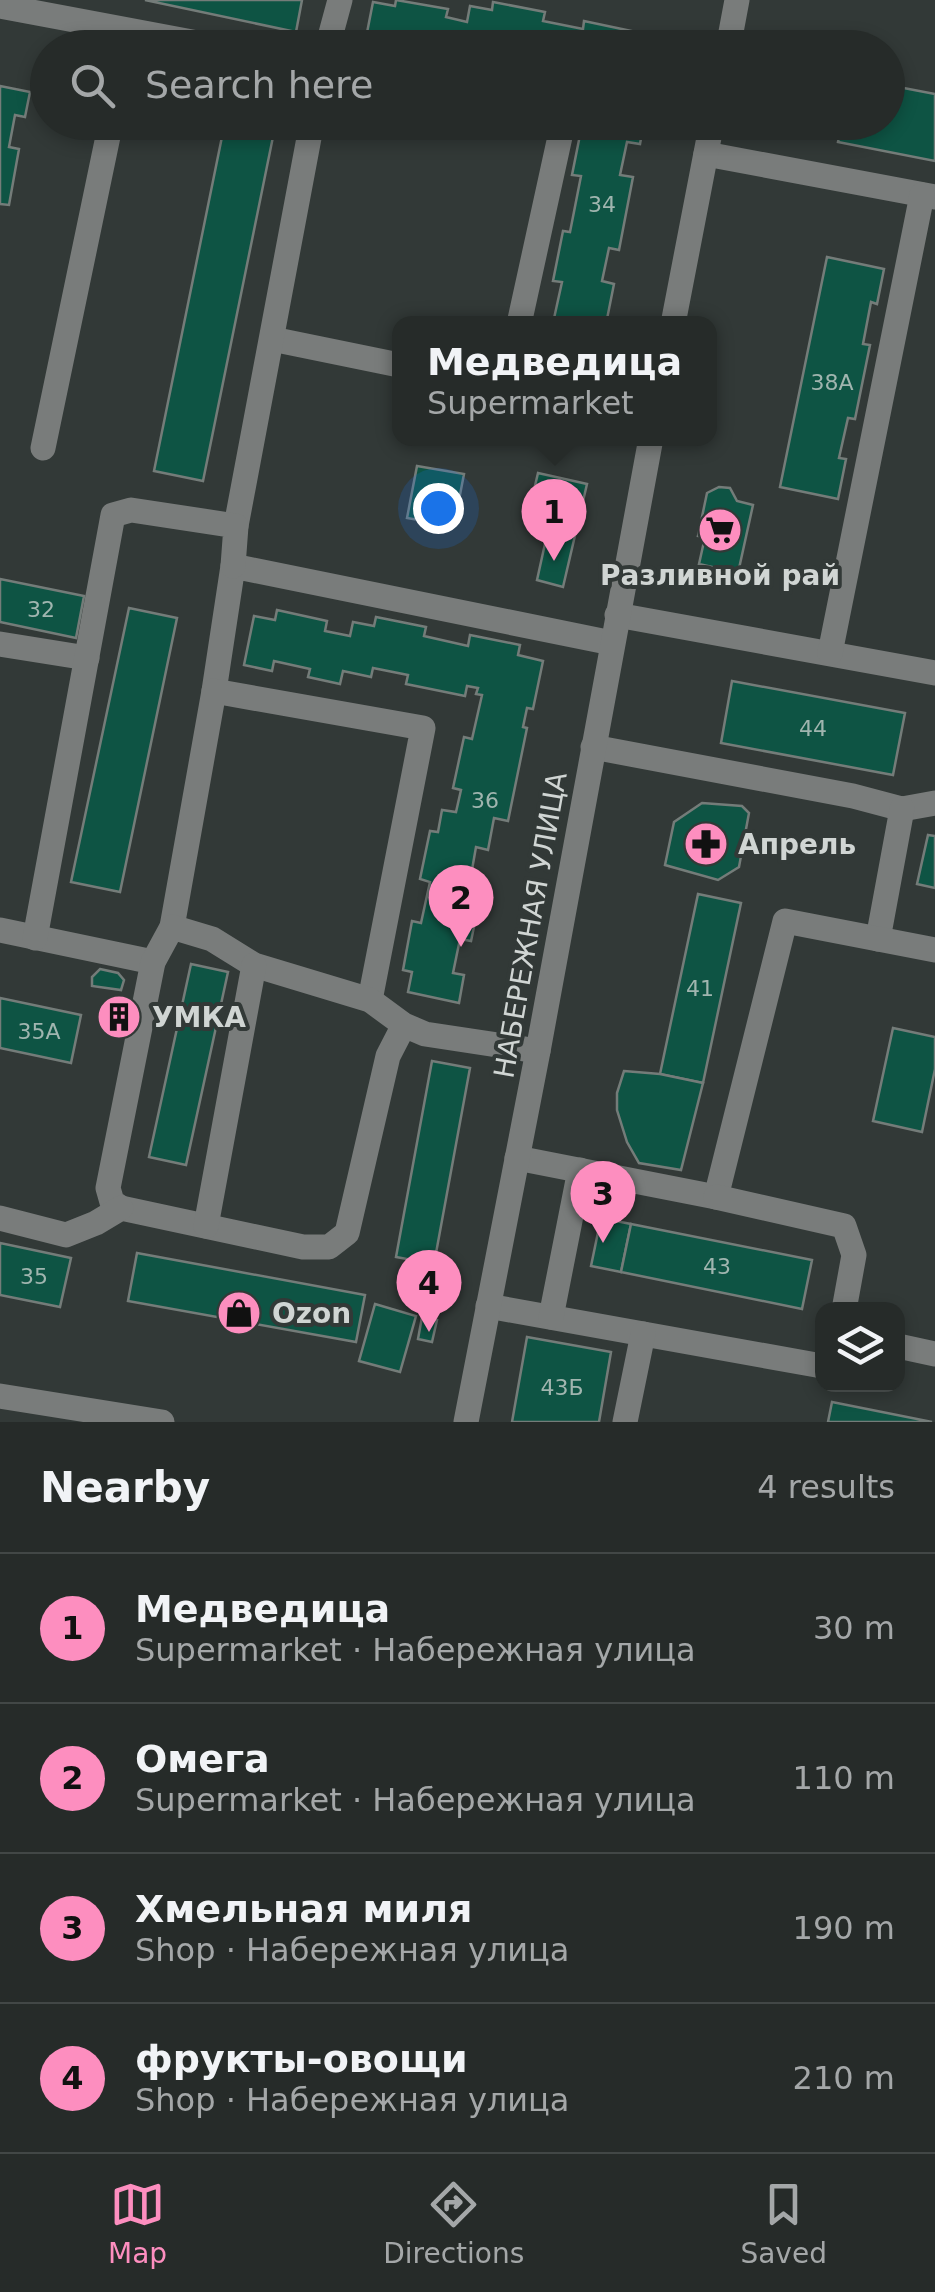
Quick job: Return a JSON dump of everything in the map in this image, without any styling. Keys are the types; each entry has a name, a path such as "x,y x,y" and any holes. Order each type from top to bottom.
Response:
{"street":[{"path":"332,30 340,0"},
{"path":"731,30 737,0"},
{"path":"0,6 96,30"},
{"path":"44,448 106,140"},
{"path":"309,140 236,526 214,691 172,928 153,962 108,1188 112,1202 121,1208 302,1246 329,1247 347,1233 388,1056 404,1025"},
{"path":"522,316 559,140"},
{"path":"676,316 709,140"},
{"path":"706,154 928,196 830,653"},
{"path":"272,339 392,363"},
{"name":"НАБЕРЕЖНАЯ УЛИЦА","path":"466,1422 649,446"},
{"path":"35,938 113,515 132,510 236,526"},
{"path":"233,566 612,643"},
{"path":"617,615 935,673"},
{"path":"0,644 87,658"},
{"path":"214,691 423,728 370,1000"},
{"path":"593,747 853,796 902,809 935,802"},
{"path":"878,940 902,809"},
{"path":"716,1197 785,921 935,950"},
{"path":"172,928 212,939 254,965 370,1000 404,1025 424,1034 538,1051"},
{"path":"0,930 153,962"},
{"path":"206,1226 254,965"},
{"path":"517,1158 844,1226 854,1255 845,1302"},
{"path":"551,1317 580,1170"},
{"path":"0,1218 66,1235 121,1208"},
{"path":"488,1306 815,1365"},
{"path":"625,1422 644,1334"},
{"path":"905,1348 935,1354"},
{"path":"0,1396 162,1422"}],"building":[{"path":"145,0 302,0 296,30"},
{"path":"396,0 448,9 446,17 467,22 470,6 492,10 493,2 545,12 543,21 583,29 584,21 627,30 368,30 373,2 395,6"},
{"path":"0,86 30,92 25,117 15,115 9,147 19,149 9,205 0,204"},
{"path":"905,88 935,94 935,161 838,142 905,140"},
{"path":"221,140 272,140 203,481 154,471"},
{"path":"579,140 641,140 640,144 627,142 620,175 633,177 619,250 609,248 602,281 614,284 608,316 555,316 562,282 553,281 563,231 570,232 581,176 572,175"},
{"path":"827,257 884,269 877,304 871,302 863,344 870,345 855,419 848,418 839,458 846,459 838,499 780,487"},
{"path":"417,466 464,474 454,526 407,518"},
{"path":"538,473 587,484 563,587 537,580 552,512 530,507"},
{"path":"719,487 730,488 737,501 753,505 738,573 699,564 705,537 698,536 707,493"},
{"path":"0,579 84,596 76,638 0,622"},
{"path":"129,608 177,618 120,892 71,882"},
{"path":"277,610 327,621 325,631 350,636 353,622 374,626 376,617 426,627 424,636 468,646 470,635 520,645 518,655 543,661 533,709 527,708 523,727 527,728 508,821 494,818 488,850 476,847 470,881 483,884 471,941 460,939 453,973 464,975 459,1003 408,992 412,972 403,970 412,921 421,923 430,882 420,879 430,831 438,832 442,810 456,812 461,790 453,788 464,737 472,739 482,695 476,694 478,688 467,686 465,696 406,684 408,675 373,668 371,677 343,671 340,684 308,677 310,669 274,661 272,671 244,665 254,616 275,620"},
{"path":"732,681 905,713 893,775 721,743"},
{"name":"Апрель","path":"702,803 742,806 749,813 739,867 718,880 665,865 674,822"},
{"path":"928,835 935,836 935,888 917,884"},
{"path":"698,894 741,903 703,1083 660,1074"},
{"path":"191,964 228,972 186,1165 149,1157"},
{"path":"100,969 118,973 124,980 121,990 92,986 92,977"},
{"path":"0,998 81,1015 71,1063 0,1048"},
{"name":"УМКА","path":"111,999 134,1004 127,1036 104,1031"},
{"path":"893,1028 935,1037 935,1069 922,1132 873,1121"},
{"path":"432,1061 470,1068 434,1264 396,1257"},
{"path":"624,1071 703,1083 681,1170 639,1163 627,1142 617,1110 617,1093"},
{"path":"601,1218 631,1224 621,1272 591,1266"},
{"path":"631,1224 812,1260 802,1309 621,1272"},
{"path":"0,1243 71,1258 60,1307 0,1295"},
{"path":"137,1253 365,1295 356,1342 128,1301"},
{"path":"375,1304 416,1316 400,1372 359,1361"},
{"path":"422,1317 437,1320 432,1342 418,1339"},
{"path":"527,1337 611,1352 599,1422 512,1422"},
{"path":"832,1402 932,1422 828,1422"}],"place":[{"name":"Разливной рай","path":"720,530"},
{"name":"Медведица","path":"554,561"},
{"name":"Апрель","path":"706,844"},
{"name":"Омега","path":"461,947"},
{"name":"УМКА","path":"119,1017"},
{"name":"Хмельная миля","path":"603,1243"},
{"name":"Ozon","path":"239,1313"},
{"name":"фрукты-овощи","path":"429,1332"}]}
